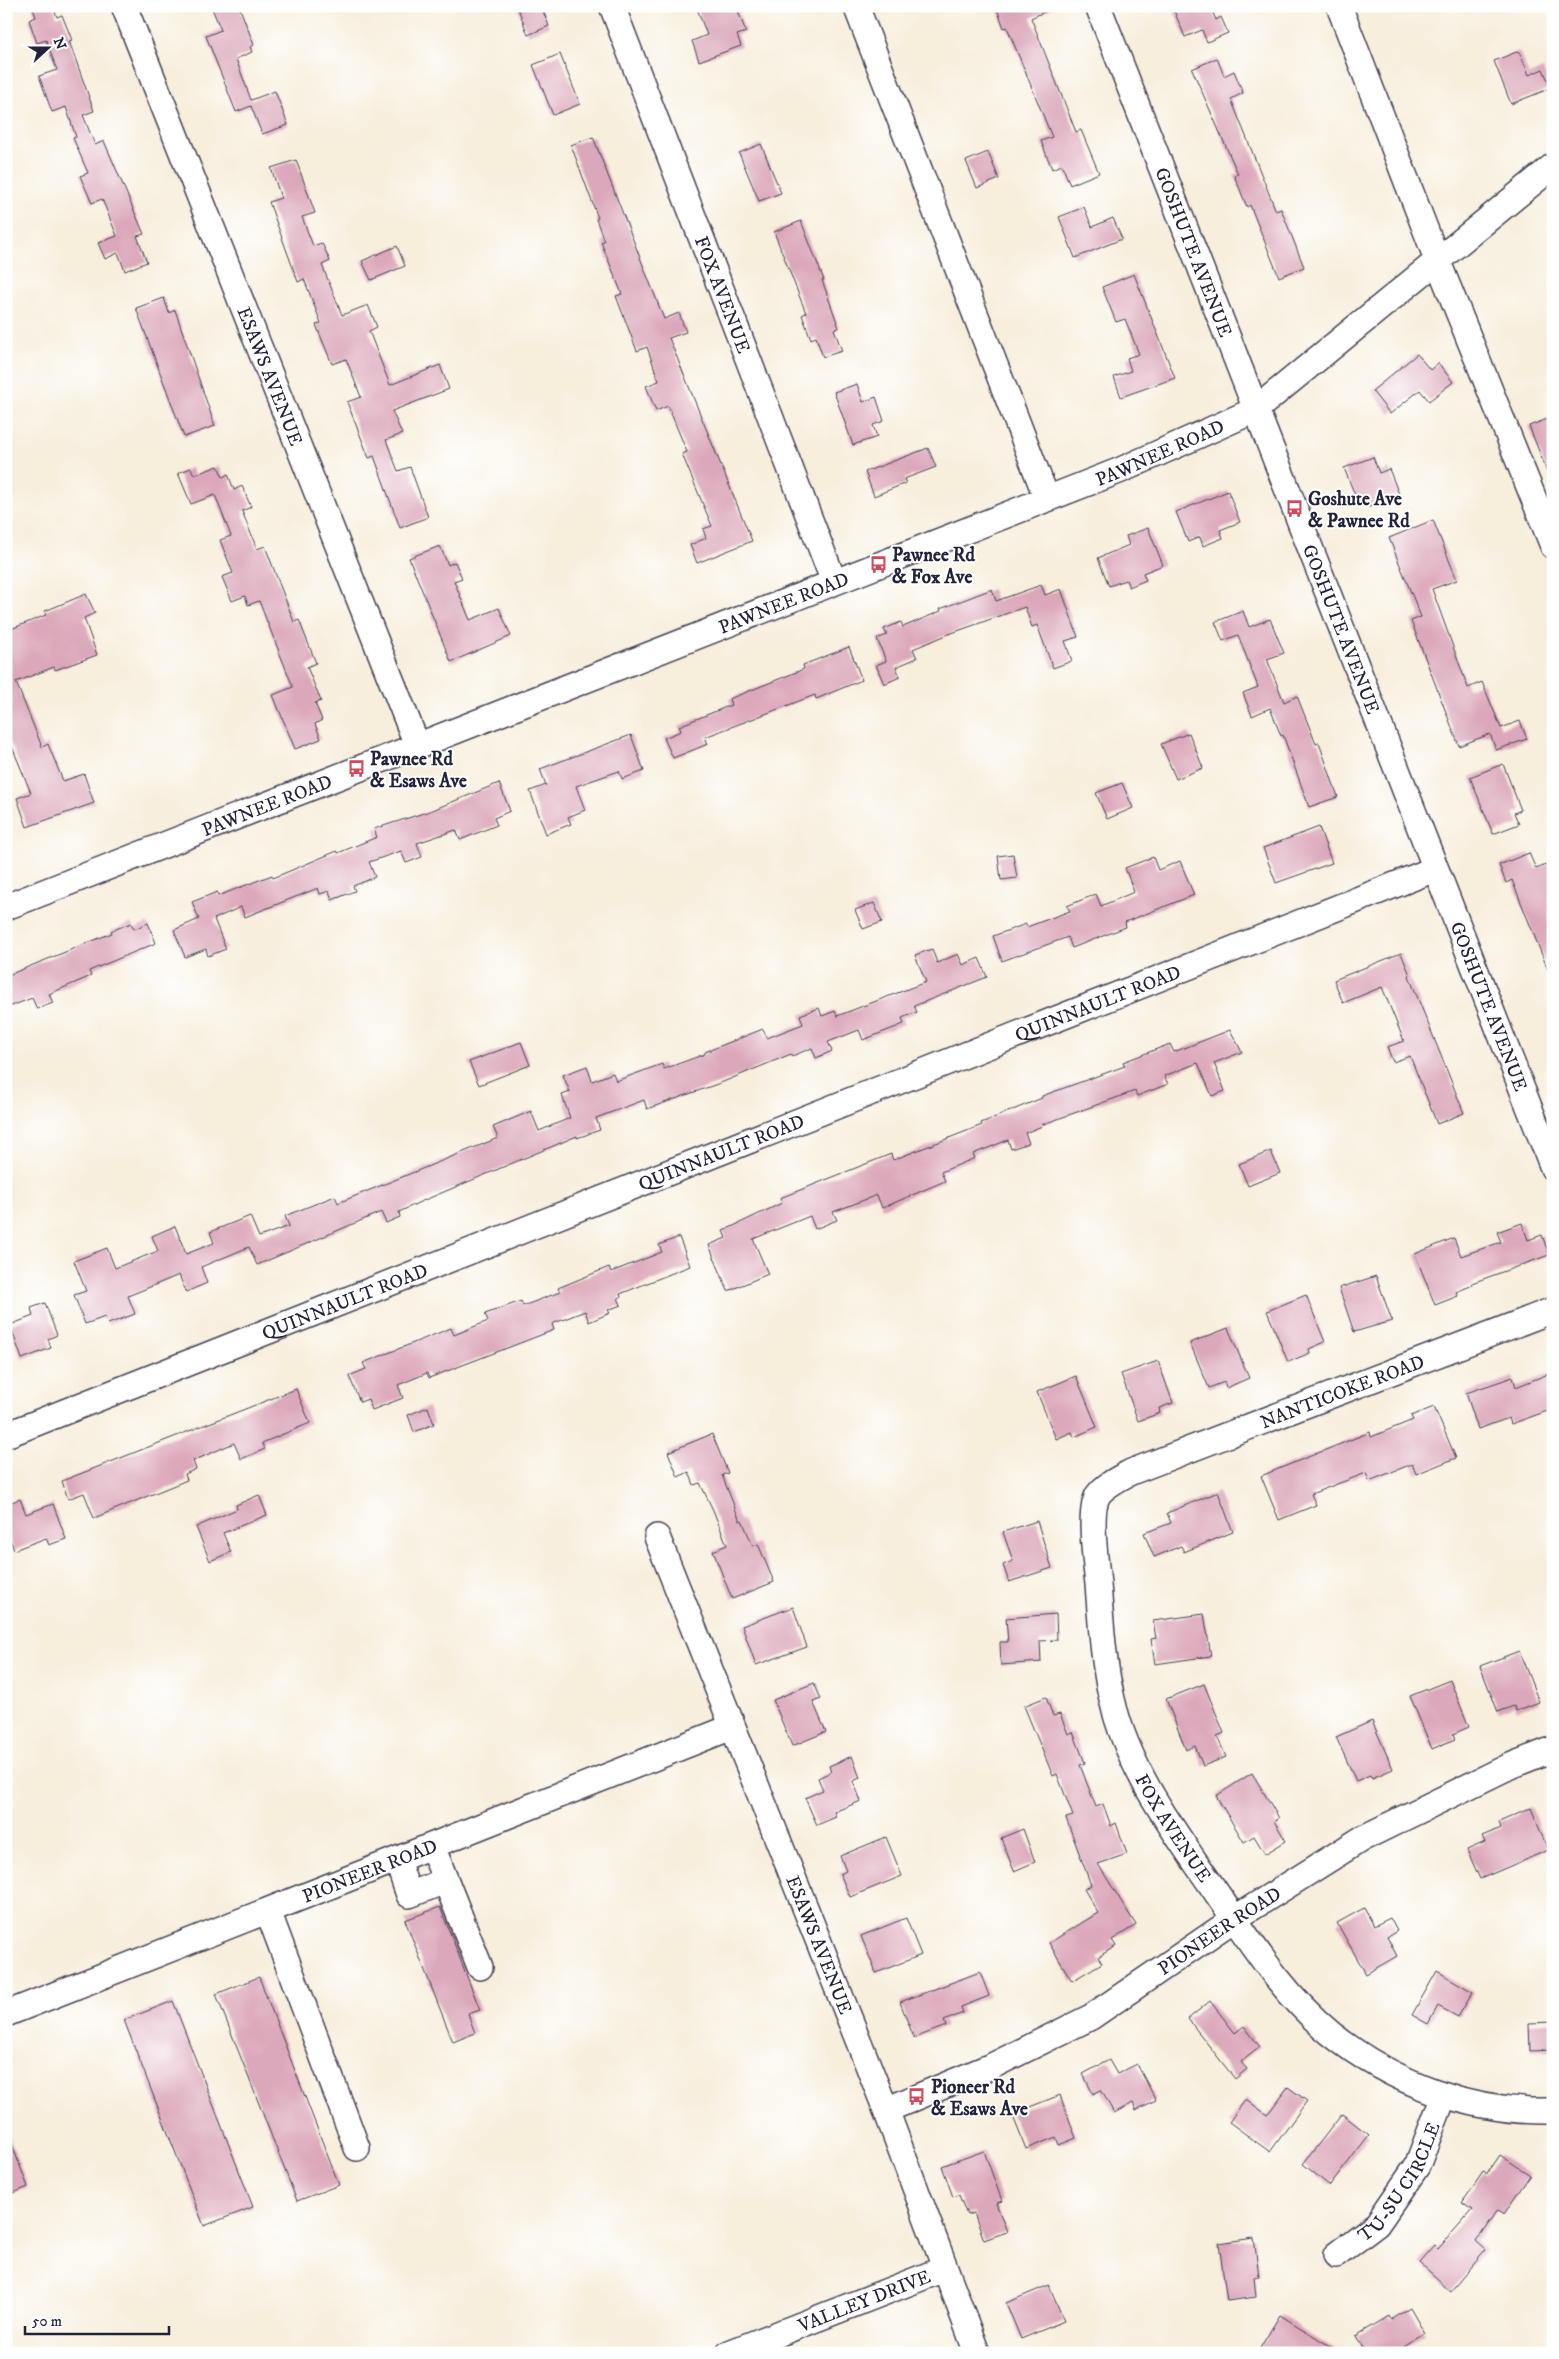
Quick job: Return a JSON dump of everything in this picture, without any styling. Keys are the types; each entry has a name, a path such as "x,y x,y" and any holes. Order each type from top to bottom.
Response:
{"street":[{"name":"ESAWS AVENUE","path":"124,6 417,745"},
{"name":"FOX AVENUE","path":"612,6 834,582"},
{"path":"856,6 1047,499"},
{"name":"GOSHUTE AVENUE","path":"1098,6 1553,1168"},
{"path":"1339,6 1438,262 1553,546"},
{"name":"PAWNEE ROAD","path":"6,907 1121,470 1255,410 1553,166"},
{"name":"QUINNAULT ROAD","path":"6,1435 1435,869"},
{"name":"NANTICOKE ROAD","path":"1131,1472 1553,1310"},
{"name":"FOX AVENUE","path":"1131,1472 1113,1482 1097,1496 1093,1519 1103,1641 1112,1700 1125,1740 1142,1776 1169,1824 1280,1983 1329,2032 1366,2059 1444,2096 1496,2109 1553,2111"},
{"name":"ESAWS AVENUE","path":"657,1537 886,2110 977,2353"},
{"name":"PIONEER ROAD","path":"6,2014 732,1727"},
{"name":"PIONEER ROAD","path":"886,2110 994,2065 1091,2017 1234,1919 1363,1838 1510,1766 1553,1749"},
{"path":"432,1846 480,1967"},
{"path":"397,1860 409,1895 445,1882"},
{"path":"268,1911 357,2148"},
{"name":"TU-SU CIRCLE","path":"1336,2255 1377,2224 1418,2166 1444,2096"},
{"name":"VALLEY DRIVE","path":"729,2353 944,2269"}],"building":[{"path":"32,6 53,6 57,17 62,15 72,40 69,41 94,111 83,115 95,145 104,141 144,234 137,236 147,262 125,271 118,253 105,259 98,243 117,236 102,199 92,203 80,176 88,173 73,138 76,137 66,107 52,112 39,76 57,70 46,40 37,43 29,20 36,17"},
{"path":"211,6 239,6 254,45 250,47 252,52 236,59 251,100 275,91 288,125 262,134 251,106 236,112 206,36 221,30"},
{"path":"517,6 541,6 549,26 528,35"},
{"path":"696,6 736,6 746,32 737,35 741,46 699,61 692,41 707,35"},
{"path":"996,6 1057,6 1031,18 1076,132 1081,130 1099,173 1070,185 1062,165 1052,169 1041,141 1052,137 1007,27 1004,28"},
{"path":"1172,6 1210,6 1216,20 1221,17 1228,33 1207,42 1202,30 1185,37"},
{"path":"1519,51 1529,75 1543,69 1551,88 1511,104 1494,61"},
{"path":"560,54 580,104 553,115 533,65"},
{"path":"1217,58 1224,76 1234,71 1243,93 1231,99 1276,211 1281,209 1304,267 1279,277 1250,205 1247,207 1234,175 1238,174 1192,69"},
{"path":"593,137 664,319 679,313 686,332 669,338 752,541 697,563 690,545 706,538 703,529 712,526 682,454 687,452 668,406 656,411 646,386 659,381 647,347 637,351 616,296 622,294 601,242 604,241 596,219 598,218 571,145"},
{"path":"761,144 781,193 759,201 739,153"},
{"path":"988,152 999,179 977,188 966,161"},
{"path":"296,160 315,213 302,217 313,246 322,243 330,261 322,265 342,315 368,305 377,327 369,331 390,385 440,365 449,389 392,411 402,434 386,440 398,471 410,467 428,517 400,528 374,456 369,458 347,402 361,397 346,359 332,364 316,325 321,323 304,279 298,282 269,202 281,198 271,168"},
{"path":"1084,207 1092,227 1113,218 1122,239 1075,258 1059,217"},
{"path":"801,221 824,280 822,280 839,328 834,329 842,351 823,357 816,337 811,339 802,315 806,313 774,232"},
{"path":"397,246 405,266 371,280 362,261"},
{"path":"1134,274 1175,378 1121,397 1114,377 1131,371 1127,358 1139,354 1125,319 1116,322 1102,287"},
{"path":"164,298 169,313 175,310 215,426 184,437 136,308"},
{"path":"1417,354 1430,370 1438,363 1453,382 1429,401 1420,390 1390,414 1372,391"},
{"path":"857,384 863,402 876,397 884,421 873,425 877,437 853,445 834,392"},
{"path":"1553,417 1553,484 1552,484 1529,426"},
{"path":"928,448 936,467 904,479 906,483 874,496 865,472"},
{"path":"1373,457 1379,473 1389,469 1399,494 1369,507 1365,497 1357,500 1344,468"},
{"path":"218,466 223,477 228,474 234,490 242,486 251,507 242,511 257,549 265,546 294,622 299,620 316,663 307,667 321,701 315,703 322,720 315,724 321,739 295,749 273,695 293,687 259,601 248,605 245,596 232,601 222,577 233,573 220,540 231,536 215,495 191,504 178,473 191,468 194,475"},
{"path":"1228,491 1240,522 1220,530 1223,538 1203,546 1200,537 1188,542 1176,512"},
{"path":"1433,520 1457,580 1432,589 1468,688 1482,682 1501,728 1520,721 1527,739 1496,750 1490,734 1459,746 1411,621 1421,617 1389,538"},
{"path":"1148,528 1163,565 1143,573 1146,580 1129,587 1126,580 1109,586 1098,558 1129,545 1126,536"},
{"path":"440,546 448,565 455,562 462,578 454,581 470,620 499,608 511,636 451,662 409,558"},
{"path":"1041,585 1045,595 1061,589 1078,637 1065,641 1072,661 1053,668 1037,625 1032,627 1025,607 913,649 917,658 896,667 900,677 884,684 876,665 886,661 877,639 887,635 884,629 901,622 903,627 941,611 940,609 992,589 996,601"},
{"path":"86,594 95,613 84,618 97,655 55,670 54,667 16,682 42,747 48,744 63,781 84,774 94,803 27,827 17,798 31,793 6,732 6,631 46,615 45,611"},
{"path":"1243,611 1249,627 1270,619 1284,653 1267,659 1284,702 1297,696 1316,744 1319,743 1338,797 1309,807 1283,735 1281,736 1270,708 1252,716 1243,693 1258,687 1238,635 1223,641 1215,622"},
{"path":"849,647 862,680 816,699 815,695 705,737 708,744 673,758 664,738 681,731 679,726 731,705 729,699 804,669 803,665"},
{"path":"1189,733 1203,768 1176,779 1161,744"},
{"path":"631,735 644,771 622,779 619,771 576,786 585,810 568,817 571,824 546,834 530,791 546,785 540,769"},
{"path":"1503,764 1521,810 1514,813 1519,824 1493,834 1470,777"},
{"path":"499,783 510,811 494,818 497,825 460,840 456,830 417,843 422,857 406,863 401,851 369,862 375,877 353,886 355,891 332,900 329,891 320,894 318,888 245,917 241,907 214,919 226,949 208,956 206,949 185,957 174,930 199,919 192,902 217,892 218,896 272,875 273,878 337,851 338,853 377,837 374,829 430,811"},
{"path":"1122,783 1133,808 1107,819 1096,793"},
{"path":"1319,827 1332,863 1276,883 1263,848"},
{"path":"1529,853 1536,869 1553,862 1552,980 1512,880 1506,883 1499,865"},
{"path":"1013,854 1017,878 1001,880 998,856"},
{"path":"1153,857 1158,870 1180,861 1194,895 1125,922 1126,927 1072,948 1068,937 1002,961 993,936 1026,924 1027,927 1070,911 1067,906 1096,894 1101,906 1134,892 1125,868"},
{"path":"874,903 882,922 863,929 855,910"},
{"path":"131,923 134,929 148,923 156,943 89,971 91,976 49,994 53,1003 37,1009 32,998 6,1008 6,976 112,933 111,931"},
{"path":"932,949 937,963 958,954 963,965 979,958 987,977 914,1006 917,1012 902,1018 904,1024 863,1040 859,1030 828,1042 832,1051 816,1058 812,1048 792,1056 791,1054 723,1082 647,1109 644,1100 596,1118 600,1130 577,1138 577,1136 420,1202 399,1212 400,1217 386,1223 381,1212 257,1265 249,1247 201,1267 207,1283 186,1292 179,1275 128,1296 135,1314 108,1324 105,1317 85,1324 74,1295 86,1291 74,1261 107,1248 115,1268 158,1251 152,1236 175,1226 186,1254 214,1243 210,1232 250,1216 259,1237 289,1226 285,1216 335,1196 338,1203 498,1138 493,1127 531,1111 539,1131 570,1118 562,1095 570,1092 563,1075 587,1066 592,1081 613,1073 616,1081 662,1064 664,1069 763,1029 767,1038 803,1024 800,1015 819,1008 822,1016 835,1011 837,1016 926,982 915,955"},
{"path":"1401,953 1464,1113 1437,1124 1410,1056 1393,1062 1387,1047 1404,1041 1382,987 1343,1003 1334,980"},
{"path":"1230,1030 1242,1052 1214,1063 1225,1091 1212,1096 1198,1063 1164,1076 1168,1084 1137,1096 1135,1091 1041,1125 1025,1133 1029,1143 1011,1149 1008,1140 973,1154 975,1158 941,1172 945,1181 882,1208 877,1195 833,1212 837,1220 815,1229 810,1216 753,1239 768,1274 728,1291 709,1245 726,1238 723,1231 782,1203 780,1198 891,1154 893,1160 982,1125 981,1123 1042,1098 1042,1096 1125,1066 1123,1062 1170,1044 1174,1052"},
{"path":"521,1042 530,1065 479,1085 469,1062"},
{"path":"1271,1151 1280,1173 1248,1186 1239,1164"},
{"path":"1522,1223 1528,1240 1542,1235 1549,1255 1472,1283 1473,1285 1456,1292 1458,1296 1435,1305 1415,1254 1454,1238 1461,1256 1501,1242 1497,1232"},
{"path":"679,1237 690,1266 620,1294 621,1297 618,1298 621,1305 608,1310 610,1313 589,1322 585,1311 552,1324 554,1330 429,1378 427,1373 398,1385 403,1398 372,1410 368,1399 360,1402 349,1376 366,1369 363,1363 451,1328 454,1335 488,1321 485,1314 521,1301 523,1306 560,1292 558,1288 609,1267 611,1272 662,1252 659,1245"},
{"path":"1376,1276 1392,1321 1354,1332 1339,1288"},
{"path":"1306,1295 1325,1342 1309,1349 1310,1353 1288,1362 1267,1311"},
{"path":"45,1303 57,1335 48,1339 51,1348 22,1359 10,1325 33,1316 31,1308"},
{"path":"1228,1328 1249,1378 1226,1388 1224,1382 1209,1388 1190,1343"},
{"path":"1158,1361 1173,1403 1159,1408 1160,1413 1138,1421 1121,1374"},
{"path":"1553,1372 1553,1409 1511,1424 1509,1418 1478,1429 1466,1393 1513,1377 1516,1387"},
{"path":"1076,1376 1097,1427 1074,1437 1072,1432 1056,1439 1037,1392"},
{"path":"296,1389 310,1423 262,1443 265,1449 241,1459 234,1443 193,1461 196,1469 185,1474 187,1480 94,1518 84,1493 68,1499 62,1481"},
{"path":"428,1407 434,1424 414,1432 408,1415"},
{"path":"1434,1407 1456,1458 1416,1474 1412,1464 1369,1481 1366,1473 1311,1494 1316,1505 1279,1520 1261,1476 1370,1432 1371,1437 1413,1420 1411,1416"},
{"path":"712,1434 728,1473 722,1475 740,1521 742,1520 753,1546 758,1544 774,1582 732,1599 713,1551 727,1545 713,1510 700,1483 694,1485 689,1472 678,1477 668,1452"},
{"path":"1218,1492 1233,1532 1184,1552 1181,1546 1154,1557 1144,1533 1171,1523 1167,1513"},
{"path":"259,1495 267,1515 223,1533 231,1552 210,1561 196,1527 237,1509 236,1505"},
{"path":"20,1499 26,1514 53,1504 66,1539 49,1545 46,1538 14,1550 6,1529 6,1504"},
{"path":"1037,1521 1052,1568 1009,1582 1003,1565 1013,1561 1003,1532"},
{"path":"793,1607 807,1647 756,1665 742,1626"},
{"path":"1056,1614 1057,1640 1040,1641 1041,1662 1001,1665 1000,1642 1008,1642 1006,1618"},
{"path":"1204,1614 1211,1656 1155,1664 1151,1639 1156,1638 1153,1621"},
{"path":"1519,1651 1539,1702 1516,1711 1514,1706 1498,1712 1480,1666"},
{"path":"1450,1680 1469,1727 1453,1734 1455,1739 1432,1749 1410,1696"},
{"path":"814,1683 821,1699 813,1702 826,1732 792,1746 773,1700"},
{"path":"1204,1684 1224,1733 1217,1736 1226,1757 1203,1766 1195,1746 1186,1750 1166,1699"},
{"path":"1046,1697 1053,1716 1060,1714 1068,1734 1073,1732 1085,1763 1080,1765 1096,1807 1103,1804 1111,1826 1116,1823 1127,1854 1098,1864 1136,1925 1112,1940 1116,1946 1098,1957 1102,1963 1072,1981 1049,1943 1098,1913 1084,1889 1091,1885 1066,1818 1073,1816 1057,1774 1053,1776 1024,1706"},
{"path":"1372,1721 1393,1769 1372,1778 1370,1775 1356,1781 1336,1737"},
{"path":"852,1756 860,1778 853,1781 861,1801 834,1812 836,1817 817,1825 805,1798 823,1790 818,1778 831,1772 829,1766"},
{"path":"1252,1773 1279,1818 1274,1821 1286,1841 1265,1854 1254,1836 1244,1842 1216,1796"},
{"path":"1531,1808 1548,1850 1480,1879 1467,1850 1485,1842 1482,1836 1501,1828 1499,1822"},
{"path":"1023,1829 1035,1862 1014,1871 1001,1838"},
{"path":"886,1837 902,1876 850,1897 840,1874 846,1871 840,1856"},
{"path":"440,1907 480,2010 468,2014 475,2033 453,2042 405,1920"},
{"path":"1364,1908 1374,1926 1390,1918 1397,1931 1387,1937 1397,1956 1366,1974 1337,1923"},
{"path":"906,1918 921,1955 876,1973 861,1936"},
{"path":"1437,1971 1473,1992 1458,2017 1438,2006 1428,2024 1412,2015"},
{"path":"980,1972 989,1996 961,2007 963,2013 944,2021 946,2026 914,2038 900,2002"},
{"path":"259,1977 339,2185 297,2201 216,1994"},
{"path":"173,2001 253,2207 204,2226 124,2020"},
{"path":"1210,2001 1235,2033 1244,2026 1260,2047 1241,2062 1247,2069 1235,2079 1188,2019"},
{"path":"1553,2022 1553,2050 1530,2051 1529,2023"},
{"path":"1109,2060 1117,2074 1137,2064 1156,2100 1136,2110 1133,2103 1114,2113 1101,2090 1093,2094 1083,2074"},
{"path":"1288,2087 1307,2101 1270,2152 1229,2122 1246,2099 1267,2115"},
{"path":"1060,2095 1076,2138 1059,2145 1056,2137 1026,2149 1012,2114"},
{"path":"1342,2114 1369,2135 1330,2186 1303,2164"},
{"path":"8,2134 28,2187 6,2196 6,2135"},
{"path":"984,2151 1002,2201 996,2203 1007,2232 984,2240 974,2213 967,2215 959,2195 953,2197 942,2166"},
{"path":"1500,2155 1530,2175 1504,2214 1497,2210 1476,2241 1486,2250 1451,2291 1420,2263 1435,2246 1438,2249 1472,2210 1462,2203 1483,2172 1487,2174"},
{"path":"1254,2238 1259,2276 1254,2277 1256,2297 1227,2301 1219,2243"},
{"path":"1049,2285 1064,2321 1021,2339 1006,2303"},
{"path":"1410,2308 1425,2334 1394,2353 1366,2353 1356,2336 1389,2316 1391,2320"},
{"path":"1280,2315 1341,2353 1257,2353"}],"place":[{"name":"Goshute Ave & Pawnee Rd","path":"1294,509"},
{"name":"Pawnee Rd & Fox Ave","path":"878,565"},
{"name":"Pawnee Rd & Esaws Ave","path":"356,769"},
{"name":"Pioneer Rd & Esaws Ave","path":"917,2097"}]}
